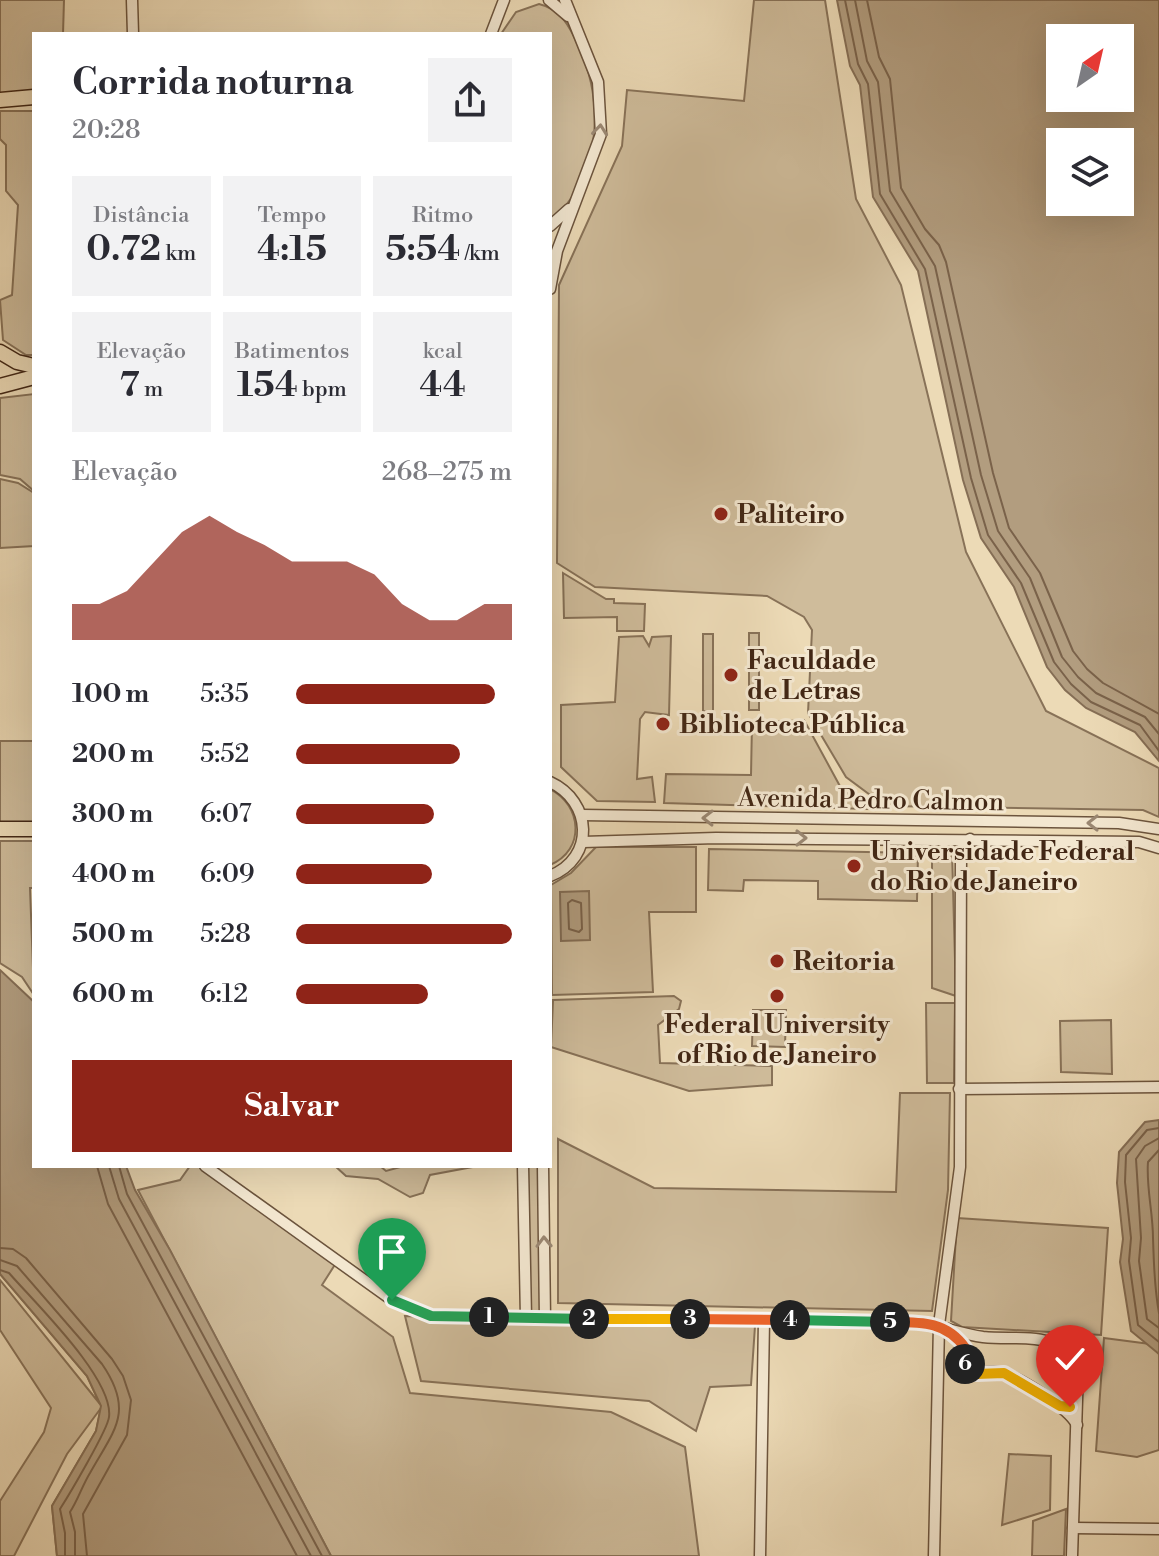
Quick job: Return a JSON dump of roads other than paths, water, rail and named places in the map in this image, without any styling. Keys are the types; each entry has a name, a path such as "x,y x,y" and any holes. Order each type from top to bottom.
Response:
{"highway":[{"path":"4,100 32,99"},
{"path":"0,352 17,362 32,366"},
{"path":"0,387 32,379"},
{"path":"2,828 32,829"}],"street":[{"path":"132,0 133,32"},
{"path":"492,32 502,5 515,0"},
{"path":"549,0 574,24"},
{"path":"552,275 574,203 598,149 602,116 598,82 565,0"},
{"path":"552,224 574,203"},
{"path":"552,782 576,801 582,815 583,842 569,865 552,875"},
{"name":"Avenida Pedro Calmon","path":"582,815 1119,823 1159,829"},
{"path":"951,838 961,850"},
{"name":"Avenida Pedro Calmon","path":"583,842 951,838 1139,842 1159,848"},
{"path":"934,1556 939,1325 960,1167 961,850 970,839"},
{"path":"959,1089 1159,1087"},
{"path":"208,1168 392,1300 431,1316 939,1325 984,1337 1045,1338 1062,1346 1078,1369 1072,1556"},
{"path":"523,1168 526,1318"},
{"path":"543,1168 545,1319"},
{"path":"760,1556 764,1320"},
{"path":"939,1325 954,1334 966,1349 965,1362 976,1374 1004,1373 1060,1406 1077,1425"},
{"path":"966,1349 984,1337"},
{"path":"1060,1406 1070,1407 1078,1399"},
{"path":"1073,1528 1158,1529"}],"water":[{"path":"837,0 1159,0 1159,761 1135,732 1086,708 1065,690 1047,667 1014,587 981,538 963,480 918,271 873,197 860,85 850,66"},
{"path":"589,891 590,940 561,941 560,892"},
{"path":"0,970 32,1000 32,1168 127,1168 135,1190 170,1250 331,1556 57,1556 52,1506 96,1431 101,1406 87,1376 0,1274"},
{"path":"1159,1120 1159,1354 1131,1331 1120,1262 1123,1239 1117,1183 1119,1152 1145,1122"}],"place":[{"name":"Paliteiro","path":"721,514"},
{"name":"Faculdade de Letras","path":"731,675"},
{"name":"Biblioteca Pública","path":"663,724"},
{"name":"Universidade Federal do Rio de Janeiro","path":"854,866"},
{"name":"Reitoria","path":"777,961"},
{"name":"Federal University of Rio de Janeiro","path":"777,996"}]}
